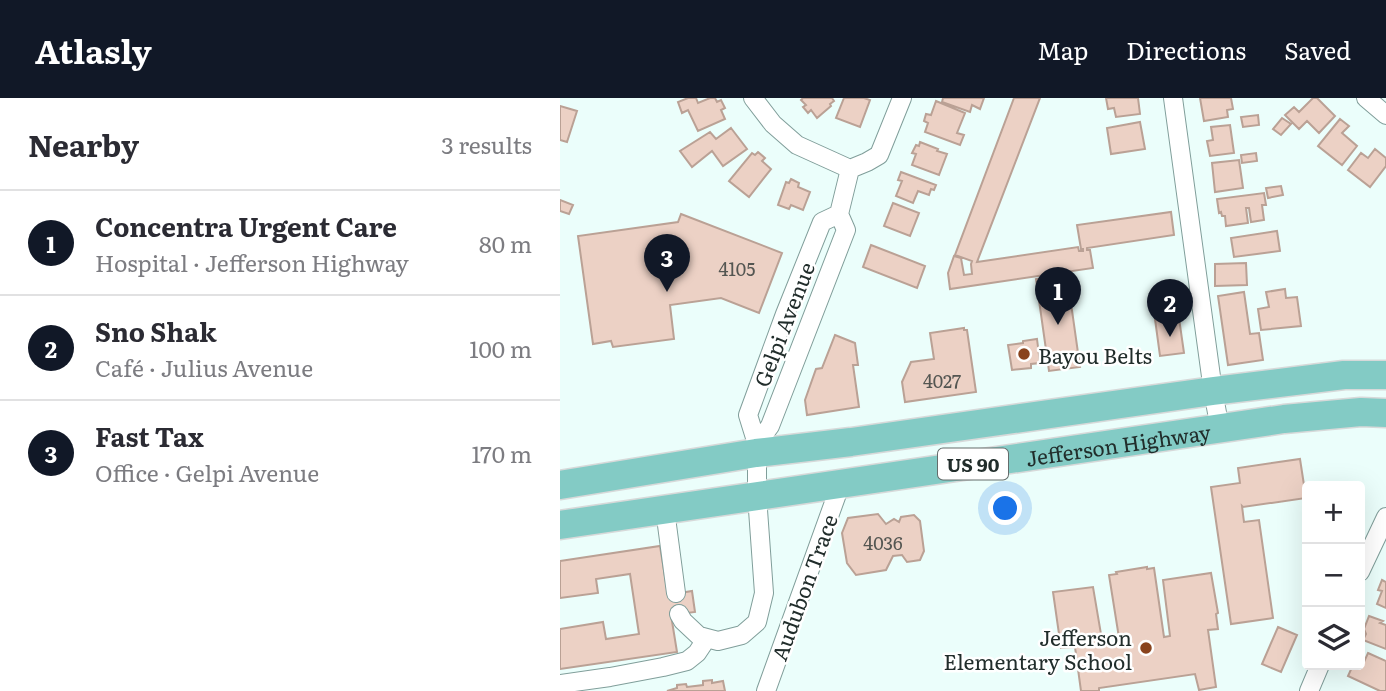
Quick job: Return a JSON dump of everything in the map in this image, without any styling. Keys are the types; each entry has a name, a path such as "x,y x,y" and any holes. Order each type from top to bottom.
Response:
{"main road":[{"name":"Jefferson Highway","path":"560,485 757,449 851,442 1345,375 1386,375"},
{"name":"Jefferson Highway","path":"560,525 1306,417 1361,412 1386,413"}],"street":[{"path":"752,98 773,124 797,145 850,169 879,155 902,98"},
{"path":"1173,98 1220,429"},
{"path":"1366,98 1386,115"},
{"name":"Gelpi Avenue","path":"757,449 770,426 846,230 838,214 850,169"},
{"name":"Gelpi Avenue","path":"707,638 718,641 742,635 757,622 764,593 757,496 757,449 748,415 822,222 838,214"},
{"name":"Audubon Trace","path":"766,691 841,483"},
{"path":"665,510 676,593"},
{"path":"1365,561 1386,517"},
{"path":"560,684 687,661 697,653 707,638 699,636 679,614"},
{"path":"1309,691 1318,670"}],"building":[{"path":"696,98 698,103 710,98 715,98 717,102 721,100 725,108 721,110 725,119 698,131 688,110 682,113 678,102"},
{"path":"832,98 834,101 817,118 811,110 808,113 803,107 806,105 801,100"},
{"path":"844,98 870,100 860,127 836,118"},
{"path":"943,98 984,98 980,109 972,105 970,112 942,102"},
{"path":"1014,98 1040,98 977,262 1078,247 1079,251 1083,251 1077,225 1171,212 1174,235 1087,248 1090,250 1093,268 950,289 948,273 954,256 961,258 964,275 972,274 972,261 955,255"},
{"path":"1106,98 1138,98 1140,114 1116,117 1114,108 1108,109"},
{"path":"1200,98 1231,98 1233,109 1227,110 1228,117 1204,121"},
{"path":"1313,98 1317,98 1335,116 1319,133 1307,121 1299,129 1285,115 1294,107 1299,112"},
{"path":"936,101 965,113 957,133 964,135 960,145 925,132 928,123 924,121 926,114 931,115"},
{"path":"560,106 577,111 567,142 560,140"},
{"path":"1258,115 1259,125 1243,127 1241,117"},
{"path":"1282,118 1291,124 1281,135 1273,129"},
{"path":"1340,119 1349,126 1342,133 1357,146 1342,165 1318,146"},
{"path":"1140,122 1145,149 1111,154 1107,128"},
{"path":"1230,125 1234,153 1210,156 1207,141 1213,140 1211,127"},
{"path":"731,128 747,149 723,166 712,151 692,167 680,151 710,132 716,139"},
{"path":"920,142 947,154 939,175 912,165 916,154 912,153"},
{"path":"1375,149 1386,158 1386,166 1370,187 1348,170 1361,153 1368,158"},
{"path":"758,152 765,158 762,161 771,169 749,197 729,181 752,153 755,155"},
{"path":"1256,153 1257,161 1242,163 1241,155"},
{"path":"1239,160 1243,188 1215,192 1212,163"},
{"path":"901,172 936,185 934,190 931,189 929,195 918,191 913,203 896,196 902,181 898,180"},
{"path":"791,179 799,183 798,187 810,192 803,210 791,205 789,209 778,205 786,182 789,183"},
{"path":"1281,186 1283,195 1268,198 1266,188"},
{"path":"1264,193 1264,220 1251,222 1249,208 1246,208 1248,223 1226,226 1225,216 1219,213 1217,199"},
{"path":"560,200 573,205 569,214 560,211"},
{"path":"893,203 919,213 910,236 884,226"},
{"path":"681,214 782,253 759,313 721,298 670,305 674,339 613,347 611,341 593,344 578,236 678,222"},
{"path":"1277,231 1280,251 1234,257 1231,238"},
{"path":"871,245 925,266 917,288 863,267"},
{"path":"1246,263 1247,285 1215,286 1215,264"},
{"path":"1066,275 1080,367 1049,371 1036,279"},
{"path":"1285,289 1286,298 1297,297 1301,326 1261,330 1258,309 1269,307 1266,292"},
{"path":"1244,292 1250,334 1259,333 1263,360 1228,365 1218,296"},
{"path":"1179,318 1184,353 1160,356 1155,319"},
{"path":"964,328 967,330 976,392 905,402 902,382 911,362 934,359 930,333"},
{"path":"835,335 855,343 858,365 853,365 859,407 807,415 805,400 816,369 822,368"},
{"name":"Bayou Belts","path":"1037,339 1040,363 1031,364 1031,368 1012,370 1008,345"},
{"path":"1300,459 1303,481 1302,499 1242,506 1244,522 1259,520 1273,618 1231,624 1211,487 1240,483 1238,468"},
{"path":"878,514 886,524 894,519 899,522 901,517 914,515 920,521 924,551 920,560 907,562 902,555 893,556 886,570 856,575 847,563 842,533 848,518"},
{"path":"660,546 668,595 692,591 695,612 671,615 677,652 560,669 560,629 603,622 606,639 639,634 630,574 596,579 598,593 560,598 560,561"},
{"path":"1154,568 1164,637 1170,636 1163,580 1211,573 1218,629 1208,630 1216,687 1199,690 1195,674 1099,688 1099,691 1081,691 1075,647 1061,648 1053,592 1093,587 1103,646 1120,644 1109,575"},
{"path":"1382,580 1386,582 1386,608 1377,604 1382,591 1378,590"},
{"path":"1369,616 1383,621 1380,623 1386,625 1386,649 1365,641 1365,626"},
{"path":"1278,627 1297,635 1281,672 1262,664"},
{"path":"1368,653 1386,661 1386,691 1380,691 1348,676 1351,670 1365,670"},
{"path":"712,680 712,683 723,681 725,691 667,691 677,688 677,685 703,685 703,681"}],"place":[{"name":"Fast Tax","path":"667,292"},
{"name":"Concentra Urgent Care","path":"1058,325"},
{"name":"Sno Shak","path":"1170,337"},
{"name":"Bayou Belts","path":"1024,354"},
{"name":"Jefferson Elementary School","path":"1146,648"}]}
